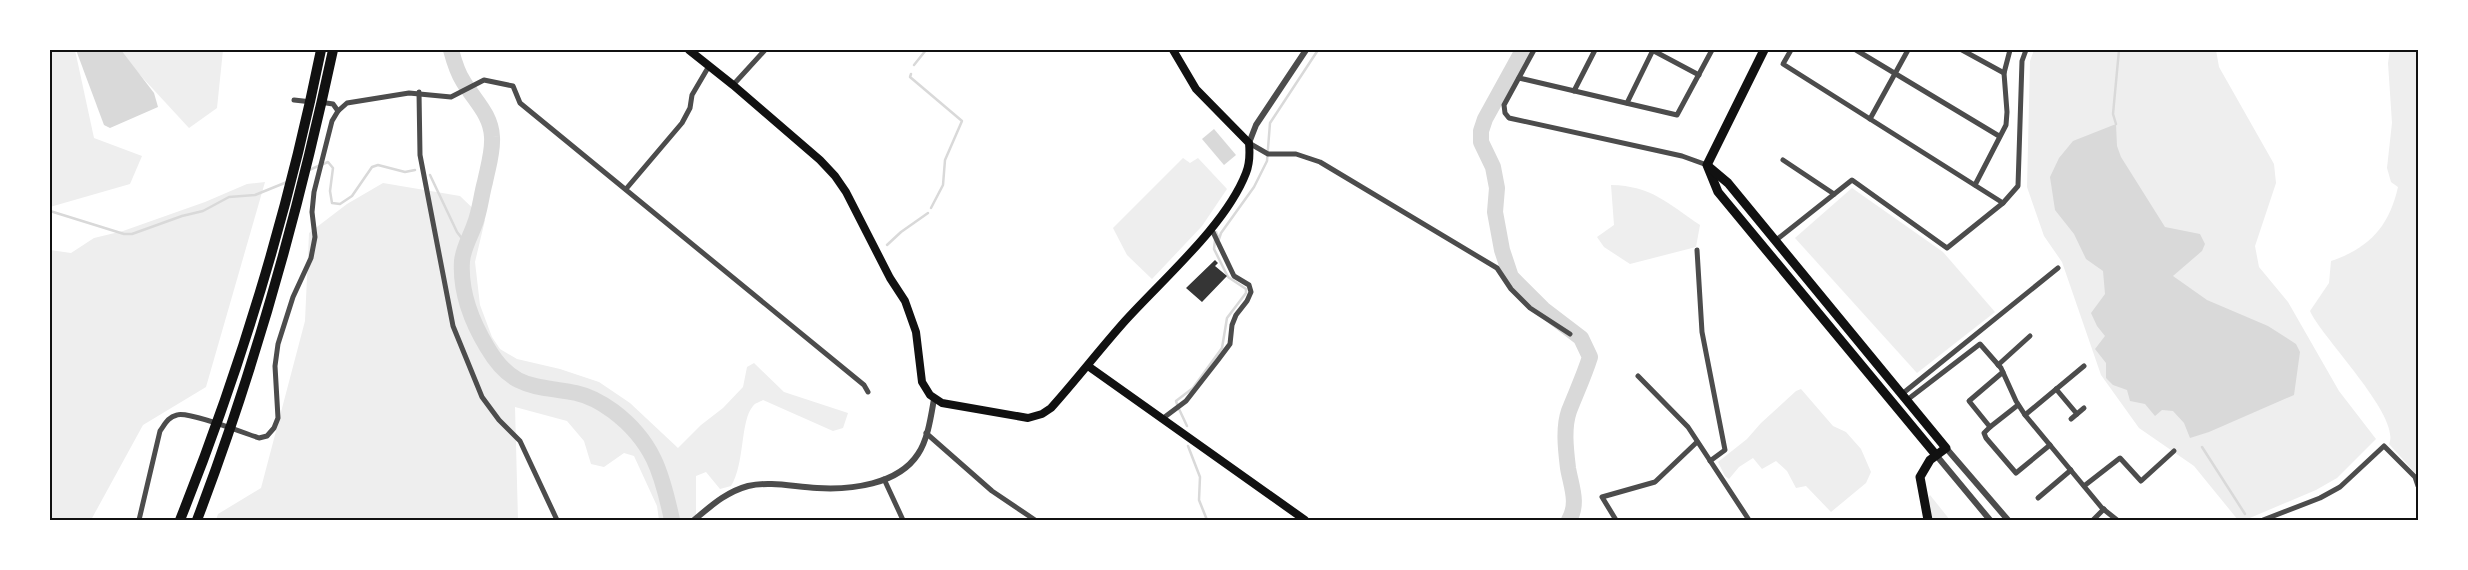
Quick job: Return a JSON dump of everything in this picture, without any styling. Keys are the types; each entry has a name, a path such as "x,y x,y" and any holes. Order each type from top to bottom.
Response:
{"highway":[{"path":"197,520 236,413 281,258 334,50"},
{"path":"180,520 233,372 269,254 296,158 320,55"}],"main road":[{"path":"689,50 820,160 846,192 861,224 910,311 916,332 920,374 925,388 934,399 942,403 1033,418 1051,408 1115,332 1211,228 1228,205 1246,174 1250,157 1249,143 1196,88 1173,50"},
{"path":"1764,50 1707,165 1718,192 1936,455"},
{"path":"1707,165 1728,183 1946,448 1924,466 1920,477 1928,520"},
{"path":"1088,366 1304,520"}],"street":[{"path":"733,85 765,50"},
{"path":"1306,50 1256,125 1249,143 1268,154 1296,154 1320,162 1497,268 1511,289 1530,308 1570,334"},
{"path":"1534,50 1504,105 1504,113 1509,118 1682,156 1707,165"},
{"path":"1574,91 1595,50"},
{"path":"1627,103 1652,50 1699,75"},
{"path":"1519,78 1677,115 1712,50"},
{"path":"1791,50 1783,64 2003,203"},
{"path":"1856,50 1999,136"},
{"path":"1870,119 1908,50"},
{"path":"1962,50 2004,73"},
{"path":"1975,185 2006,125 2004,73 2010,50"},
{"path":"1776,241 1852,180 1947,248 2003,203 2018,186 2022,61 2026,50"},
{"path":"626,189 682,123 690,108 692,95 709,66"},
{"path":"139,520 160,431 167,420 178,414 191,415 259,438 267,436 274,428 278,418 276,366 278,344 293,297 311,258 315,237 312,212 314,192 332,121 338,111 348,103 419,92 451,97 484,80 513,86 520,103 864,385 868,392"},
{"path":"419,92 420,155 453,326 482,397 499,420 520,441 557,520"},
{"path":"294,100 333,104 338,111"},
{"path":"1783,160 1834,194"},
{"path":"1162,419 1186,401 1230,344 1232,325 1236,315 1248,301 1251,292 1249,285 1234,276 1211,228"},
{"path":"1697,250 1702,332 1725,450 1710,461"},
{"path":"1904,397 2058,268"},
{"path":"1998,365 2030,336"},
{"path":"1904,397 1980,344 2003,372 2018,405 2025,415 2070,470 2116,520"},
{"path":"2025,415 2084,366"},
{"path":"1990,427 1969,401 2003,372"},
{"path":"1638,376 1688,427 1749,520"},
{"path":"2056,389 2076,414"},
{"path":"694,520 720,498 750,486 761,484 841,488 884,479 904,469 918,454 926,433 934,399"},
{"path":"2018,405 1984,433 1986,438 2016,473 2050,445"},
{"path":"2071,419 2084,408"},
{"path":"926,433 992,490 1035,520"},
{"path":"1616,520 1602,497 1655,482 1698,442"},
{"path":"2263,520 2320,498 2340,487 2384,446 2415,477 2418,486"},
{"path":"1946,448 2008,520"},
{"path":"2084,486 2120,458 2141,481 2174,451"},
{"path":"1936,455 1990,520"},
{"path":"2038,498 2070,470"},
{"path":"884,479 903,520"},
{"path":"2093,520 2104,509"}],"shaded area":[{"path":"50,50 75,50 94,138 142,156 130,184 50,207"},
{"path":"76,50 121,50 154,93 158,107 110,128 104,125"},
{"path":"117,50 223,50 217,108 189,128"},
{"path":"2034,50 2216,50 2219,67 2274,164 2276,183 2255,246 2259,267 2288,302 2339,391 2376,439 2337,478 2316,490 2245,520 2238,520 2194,466 2139,428 2101,375 2062,262 2044,236 2027,187 2030,61"},
{"path":"2390,50 2418,50 2418,476 2389,444 2390,432 2384,416 2373,397 2310,311 2329,283 2331,261 2356,250 2367,242 2383,225 2394,201 2398,187 2391,182 2387,168 2392,123 2388,63"},
{"path":"2116,124 2117,146 2121,157 2165,227 2200,234 2205,244 2202,251 2173,276 2207,300 2268,326 2296,344 2300,352 2294,395 2209,432 2190,438 2184,423 2173,411 2162,410 2155,416 2145,404 2130,401 2127,390 2113,385 2106,378 2106,363 2095,349 2105,336 2097,326 2091,313 2105,294 2103,271 2086,259 2074,234 2055,210 2050,177 2059,158 2073,141"},
{"path":"1214,129 1236,155 1224,165 1202,139"},
{"path":"1183,158 1190,163 1198,158 1227,189 1202,226 1152,279 1127,255 1113,228"},
{"path":"265,182 206,387 143,425 91,520 50,520 50,250 71,253 94,238 123,231 205,202 247,184"},
{"path":"383,183 460,196 485,220 475,262 480,305 492,337 500,349 517,359 560,369 599,382 630,403 678,448 701,425 723,408 743,387 747,367 754,363 784,392 848,413 843,428 833,431 763,400 755,404 746,422 739,466 731,486 720,489 706,472 696,476 696,520 659,520 657,506 634,456 624,453 604,467 591,464 584,441 567,421 515,407 518,520 216,520 218,514 261,488 305,321 309,233 347,204"},
{"path":"1611,185 1625,186 1648,192 1700,225 1696,247 1630,264 1604,247 1597,237 1614,225"},
{"path":"1852,188 1943,252 1995,312 1917,373 1795,238"},
{"path":"1801,389 1833,426 1846,432 1861,449 1871,472 1866,483 1831,512 1806,486 1796,488 1787,471 1776,461 1762,469 1753,458 1739,467 1729,479 1725,476 1718,462 1747,439 1761,423 1796,391"},
{"path":"1930,495 1950,520 1928,520 1926,501"}],"building":[{"path":"1215,260 1218,263 1215,266 1227,276 1202,302 1186,288"}],"waterway":[{"path":"451,50 461,78 489,121 492,137 491,154 479,210 462,261 465,295 476,327 496,361 515,378 536,386 586,396 605,405 627,422 647,446 654,459 664,487 672,520"},
{"path":"914,65 926,50"},
{"path":"1216,234 1216,232 1219,239 1221,233 1254,187 1267,161 1270,123 1318,50"},
{"path":"1523,50 1485,119 1481,131 1481,142 1493,167 1497,188 1495,212 1502,250 1511,277 1543,309 1581,338 1590,357 1569,411 1566,425 1566,454 1574,501 1569,520"},
{"path":"2116,124 2113,114 2119,50"},
{"path":"911,74 910,77 962,121 945,160 943,185 931,208"},
{"path":"309,170 328,162 333,168 330,191 332,203 340,204 352,196 372,167 378,165 405,172 415,170"},
{"path":"430,175 457,232 467,245"},
{"path":"50,211 124,234 132,234 182,216 203,211 229,197 255,195 287,182"},
{"path":"887,245 901,232 928,213"},
{"path":"1177,404 1176,401 1193,388 1222,348 1227,318 1246,293 1246,289 1228,277 1214,249 1215,240"},
{"path":"1179,409 1187,426"},
{"path":"1188,446 1200,477 1199,500 1207,520"},
{"path":"2202,447 2245,514"}]}
